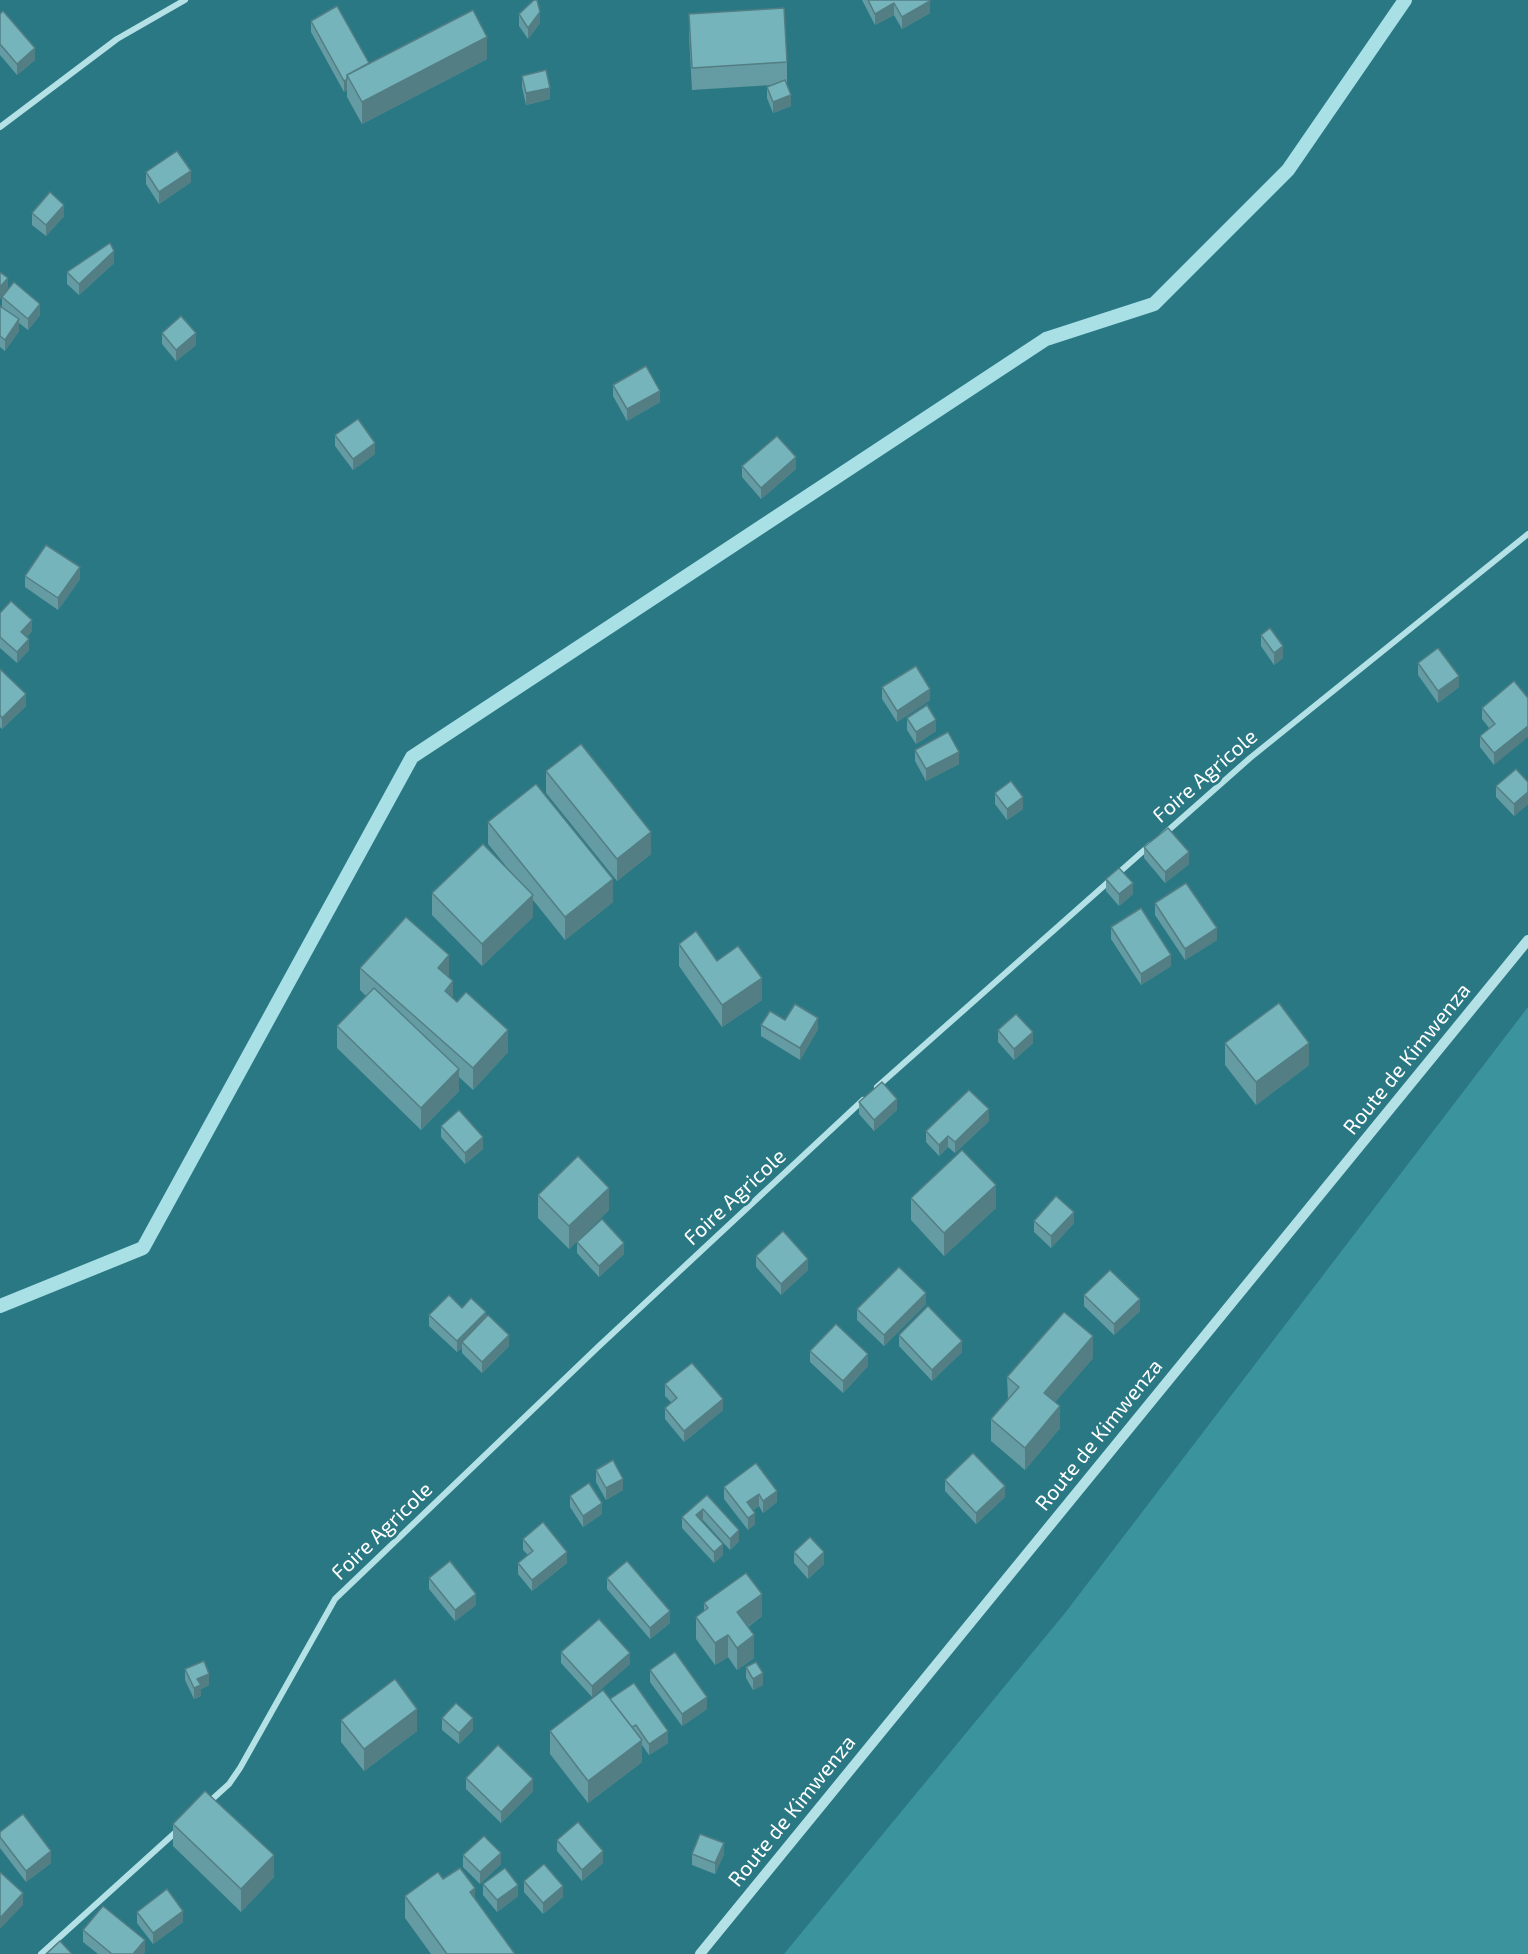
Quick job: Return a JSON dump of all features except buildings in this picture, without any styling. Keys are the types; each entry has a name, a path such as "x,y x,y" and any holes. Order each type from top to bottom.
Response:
{"street":[{"path":"0,127 117,39 185,0"},
{"name":"Foire Agricole","path":"203,1807 228,1784 240,1768 335,1599 347,1586 598,1347 888,1077 1250,758 1528,534"},
{"name":"Route de Kimwenza","path":"700,1954 1528,940"},
{"path":"41,1954 186,1822"}],"shaded area":[{"path":"1528,1007 1528,1954 784,1954 1065,1613"}],"waterway":[{"path":"0,1306 143,1248 412,757 1046,339 1154,304 1288,170 1405,0"}]}
